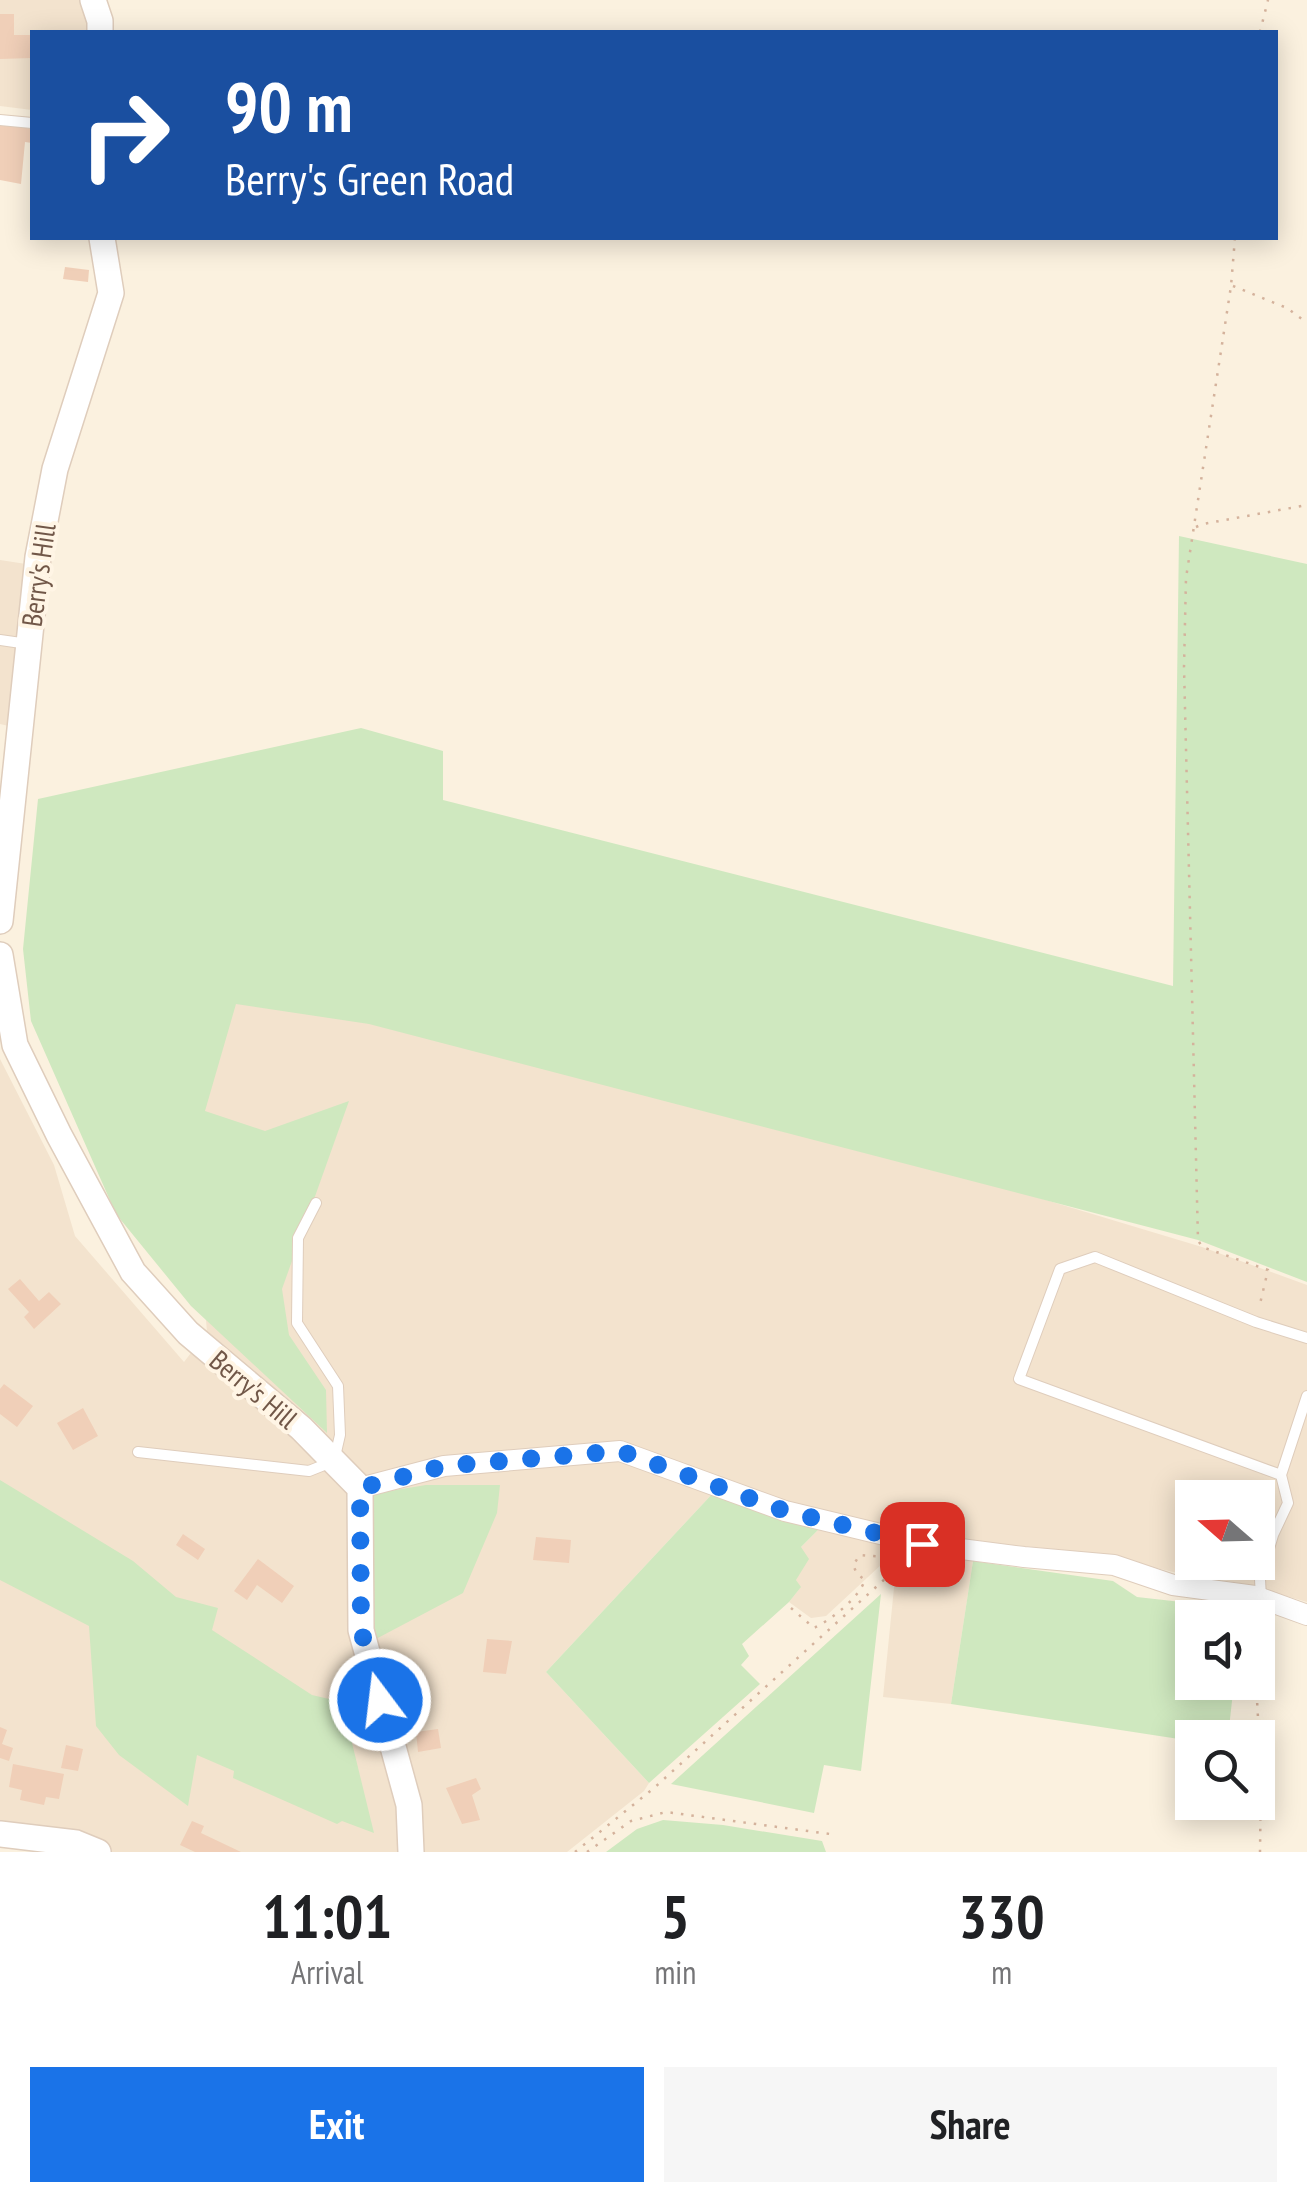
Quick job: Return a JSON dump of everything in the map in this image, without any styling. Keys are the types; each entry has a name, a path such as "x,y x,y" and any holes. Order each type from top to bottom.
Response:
{"street":[{"path":"93,0 100,30"},
{"name":"Berry's Hill","path":"0,921 38,556 54,470 111,293 102,240"},
{"name":"Berry's Hill","path":"0,955 15,1045 133,1272 188,1333 300,1428 360,1488"},
{"path":"411,1852 409,1806 361,1630 360,1488 444,1466 620,1451 785,1511 916,1542 1024,1558 1114,1565 1173,1585 1261,1598 1307,1615"},
{"path":"0,1834 76,1843 98,1852"}],"lane":[{"path":"0,120 30,124"},
{"path":"0,640 29,644"},
{"path":"138,1452 308,1471 334,1461 340,1435 338,1386 297,1322 298,1238 316,1203"},
{"path":"1281,1474 1020,1380 1060,1269 1095,1257 1256,1322 1307,1338"},
{"path":"1261,1598 1260,1580 1273,1534 1288,1503 1281,1474 1307,1396"}],"path":[{"path":"1260,30 1268,0"},
{"path":"1235,240 1186,578 1184,667 1198,1240 1202,1248 1268,1270 1256,1322"},
{"path":"1231,286 1287,308 1307,323"},
{"path":"1194,528 1307,505"},
{"path":"791,1608 814,1628 826,1622 862,1588 865,1580 853,1566 860,1555 896,1559 916,1542"},
{"path":"575,1852 654,1788 916,1542"},
{"path":"1257,1700 1260,1852"},
{"path":"587,1852 632,1821 666,1812 830,1834"}],"shaded area":[{"path":"0,0 79,0 93,12 91,30 30,30 30,110 0,106"},
{"path":"0,560 26,564 13,727 0,724"},
{"path":"232,989 877,1149 1202,1247 1307,1285 1307,1602 1221,1580 1275,1580 1275,1480 1175,1480 1175,1572 1094,1553 974,1541 714,1492 546,1672 649,1783 567,1852 98,1852 0,1834 0,1059 54,1165 75,1236 184,1362 207,1332 189,1113"},
{"path":"823,1525 898,1546 826,1616 811,1618 789,1602 800,1588 796,1580 801,1547"},
{"path":"916,1555 973,1561 951,1704 883,1697 895,1578"}],"green space":[{"path":"1179,536 1307,564 1307,1282 1198,1240 369,1024 236,1004 205,1111 265,1131 349,1101 282,1289 289,1335 326,1390 327,1433 191,1306 116,1214 31,1021 23,949 38,799 361,728 443,751 443,800 1173,986"},
{"path":"0,1480 133,1561 176,1597 218,1608 212,1630 312,1695 342,1702 374,1833 342,1821 337,1824 233,1778 234,1771 197,1755 188,1806 119,1755 96,1726 89,1626 0,1580"},
{"path":"426,1485 500,1485 497,1513 463,1593 374,1640 365,1495"},
{"path":"714,1492 823,1525 801,1547 809,1559 796,1580 801,1587 742,1644 749,1656 741,1665 760,1684 649,1783 546,1672"},
{"path":"973,1561 1113,1581 1137,1597 1175,1601 1175,1700 1232,1700 1230,1720 1175,1720 1175,1738 951,1704"},
{"path":"881,1594 861,1771 824,1765 814,1813 671,1784"},
{"path":"663,1820 822,1841 826,1852 606,1852 637,1829"}],"building":[{"path":"0,14 14,14 14,35 30,35 30,58 0,59"},
{"path":"0,124 30,129 21,184 0,180"},
{"path":"65,267 89,270 88,282 63,279"},
{"path":"20,1279 39,1301 49,1292 61,1304 34,1329 24,1317 29,1312 8,1289"},
{"path":"4,1384 33,1406 17,1427 0,1414 0,1389"},
{"path":"83,1408 98,1436 73,1450 57,1423"},
{"path":"183,1534 205,1549 198,1560 176,1545"},
{"path":"536,1537 571,1540 569,1563 533,1560"},
{"path":"258,1559 294,1586 282,1603 257,1585 247,1600 234,1591"},
{"path":"487,1639 512,1641 506,1674 483,1672"},
{"path":"0,1727 7,1730 2,1744 13,1748 9,1761 0,1758"},
{"path":"438,1729 441,1748 418,1752 416,1732"},
{"path":"66,1745 83,1749 78,1771 61,1768"},
{"path":"13,1764 64,1774 59,1799 46,1797 44,1805 20,1800 22,1790 9,1787"},
{"path":"476,1778 481,1789 472,1795 480,1820 462,1824 446,1788"},
{"path":"192,1821 204,1826 201,1833 241,1852 195,1852 180,1845"}],"route":[{"path":"380,1700 361,1630 360,1488 444,1466 620,1451 785,1511 922,1544"}]}
